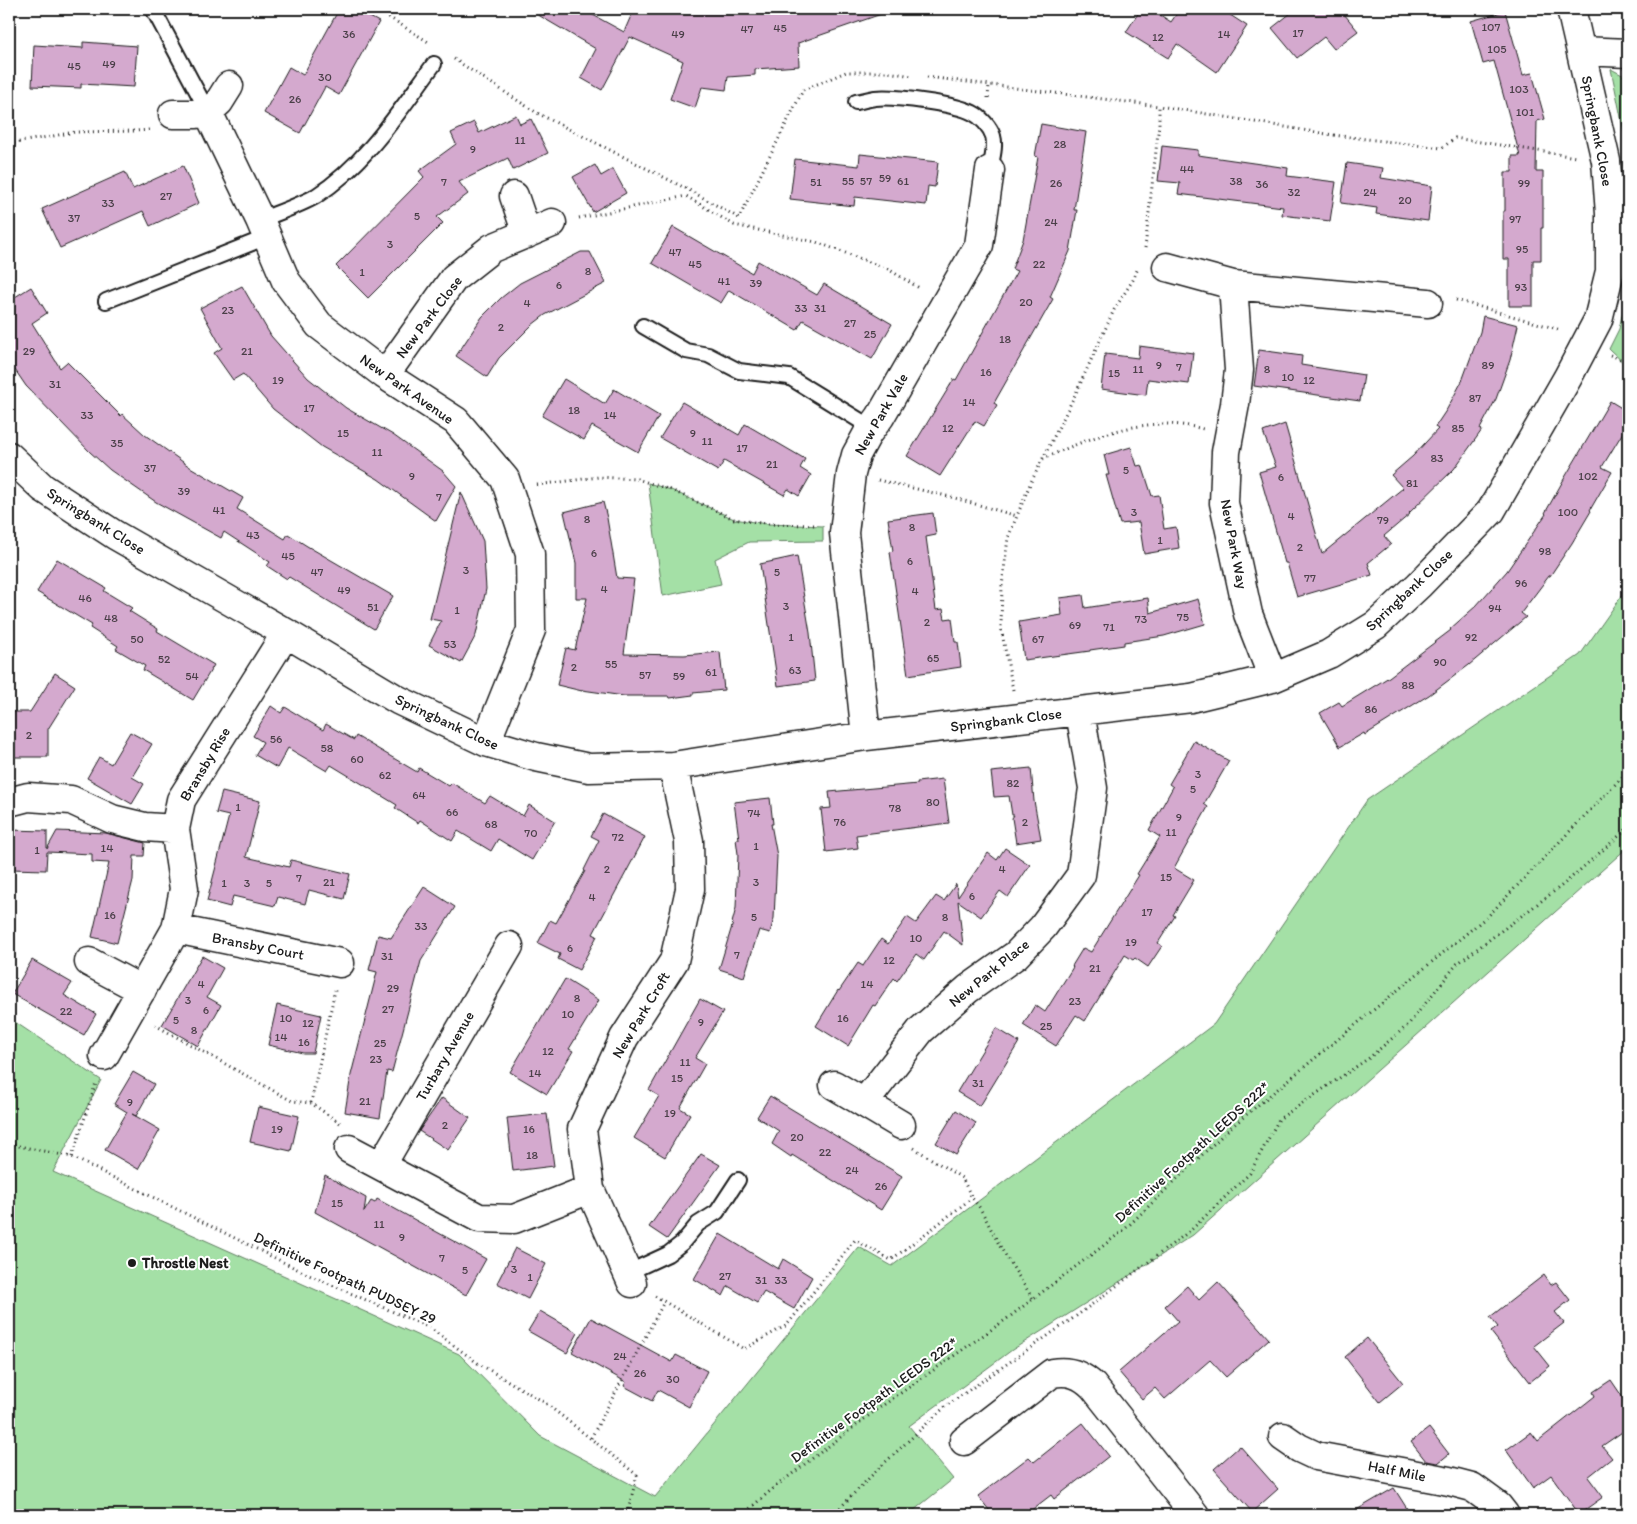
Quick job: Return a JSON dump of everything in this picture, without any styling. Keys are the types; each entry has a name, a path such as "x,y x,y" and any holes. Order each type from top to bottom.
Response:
{"street":[{"name":"Springbank Close","path":"9,456 43,488 115,535 398,700 486,742 536,758 589,768 673,766 866,736 1191,698 1273,678 1329,654 1376,625 1419,585 1490,511 1568,377 1598,320 1610,271 1610,214 1606,161 1571,9"},
{"path":"1581,51 1628,53"},
{"path":"173,114 208,112 219,102 229,86"},
{"name":"New Park Avenue","path":"208,112 286,281 319,325 385,375 456,421 505,479 530,554 531,630 486,742"},
{"name":"New Park Vale","path":"866,736 844,526 851,474 856,455 880,417 979,245 990,170"},
{"path":"514,196 527,234"},
{"name":"New Park Close","path":"385,375 454,278 492,248 552,223"},
{"path":"1150,263 1233,285 1428,303"},
{"name":"New Park Way","path":"1233,285 1239,370 1226,452 1224,502 1248,614 1273,678"},
{"name":"Bransby Rise","path":"104,1056 176,929 184,889 175,829 181,800 286,633"},
{"name":"New Park Place","path":"864,1103 921,1030 968,988 1016,956 1043,927 1081,875 1093,788 1080,712"},
{"name":"New Park Croft","path":"630,1278 590,1189 582,1129 624,1038 674,961 690,889 689,841 673,766"},
{"path":"9,802 28,796 71,800 112,819 145,827 175,829"},
{"name":"Bransby Court","path":"176,929 340,962"},
{"name":"Turbary Avenue","path":"381,1166 509,946"},
{"path":"89,962 136,1000"},
{"path":"834,1085 901,1125"},
{"path":"349,1149 479,1218 514,1220 590,1189"},
{"path":"964,1441 1052,1374 1063,1371 1074,1373 1085,1378 1093,1386 1196,1515"},
{"name":"Half Mile","path":"1283,1437 1299,1448 1316,1456 1472,1487 1498,1506 1505,1515"}],"lane":[{"path":"153,9 208,112"},
{"path":"106,301 263,229 316,196 349,170 383,133 434,64"},
{"path":"856,102 876,98 902,100 958,106 975,114 986,124 993,137 994,152 990,170"},
{"path":"643,326 686,352 708,355 738,371 789,376 872,428"},
{"path":"630,1278 668,1254 682,1243 698,1224 717,1212 738,1180"}],"path":[{"path":"376,9 438,48"},
{"path":"454,58 537,113 691,191 739,218 803,90 846,72 887,72 915,76"},
{"path":"924,77 1159,106 1333,135 1442,148 1455,138 1606,161"},
{"path":"1019,719 1001,628 1002,586 1008,538 1042,459 1076,394 1114,310 1133,280 1150,263 1159,106"},
{"path":"9,144 75,132 136,131 161,128 173,114"},
{"path":"689,197 691,191"},
{"path":"552,223 686,196 734,225 816,242 888,269 946,304"},
{"path":"1489,308 1528,320"},
{"path":"1042,459 1081,441 1116,430 1162,423 1192,426 1229,436"},
{"path":"851,474 951,497 1017,516"},
{"path":"509,490 599,476 636,479 671,490 734,519 767,524 844,526"},
{"name":"Definitive Footpath LEEDS 222*","path":"742,1515 784,1480 875,1411 1033,1299 1124,1230 1229,1129 1489,916 1628,771"},
{"path":"833,1515 878,1469 946,1406 1075,1317 1190,1231 1250,1173 1279,1119 1369,1058 1408,1025 1457,964 1564,884 1628,828"},
{"path":"311,1103 340,962"},
{"path":"136,1000 292,1101 311,1103 342,1124 349,1149"},
{"path":"72,1157 104,1056"},
{"path":"901,1125 895,1137 962,1178 1002,1250 1033,1299"},
{"name":"Definitive Footpath PUDSEY 29","path":"9,1144 72,1157 309,1275 430,1328 479,1364 544,1402 638,1475 628,1515"},
{"path":"630,1278 664,1302 744,1349 787,1324 855,1240 891,1260 972,1198"},
{"path":"591,1438 664,1302"}],"green space":[{"path":"1611,69 1628,78 1628,151"},
{"path":"1628,288 1628,367 1609,349 1619,329"},
{"path":"648,483 671,490 734,519 767,524 823,526 823,541 749,542 715,559 721,584 663,596"},
{"path":"1628,587 1628,847 1193,1235 1012,1350 909,1426 953,1479 908,1515 9,1515 9,1018 101,1080 53,1172 459,1354 540,1436 655,1497 859,1247 892,1266 1214,1024 1367,800 1580,655"}],"building":[{"path":"339,9 355,9 379,22 339,95 325,87 300,133 264,113 289,67 303,75"},
{"path":"528,9 582,9 624,32 634,9 704,9 702,12 759,9 886,9 887,12 798,43 799,66 755,69 755,75 728,77 726,90 702,87 695,108 670,99 683,61 630,37 602,90 581,78 596,49"},
{"path":"1141,9 1151,9 1171,22 1180,9 1221,9 1247,26 1217,72 1177,44 1168,58 1126,32"},
{"path":"1296,9 1340,9 1358,31 1334,49 1324,37 1297,58 1272,28"},
{"path":"1505,11 1523,75 1532,73 1545,119 1537,121 1536,172 1543,172 1543,228 1541,228 1541,260 1533,260 1533,306 1509,306 1509,259 1503,259 1505,172 1512,172 1512,156 1520,156 1494,61 1483,64 1471,21"},
{"path":"83,42 137,46 134,87 81,84 81,88 32,86 34,45 83,48"},
{"path":"516,115 520,124 531,119 548,153 513,170 508,158 459,182 468,194 437,217 443,223 368,298 336,266 424,177 419,171 456,144 451,133 474,122 479,133"},
{"path":"1041,124 1086,132 1070,251 1050,297 1053,299 994,403 997,405 984,426 975,421 940,476 907,456 954,379 956,380 1017,271 1012,269 1023,240 1038,157 1035,156"},
{"path":"1162,146 1198,150 1198,155 1288,168 1287,176 1336,182 1330,221 1282,215 1283,207 1178,194 1180,183 1158,181"},
{"path":"860,154 938,162 935,187 928,186 926,205 855,197 854,206 790,199 795,159 859,166"},
{"path":"1347,163 1383,168 1381,178 1432,186 1428,221 1376,214 1377,208 1341,203"},
{"path":"595,165 601,176 613,169 626,193 593,212 573,177"},
{"path":"183,166 199,203 150,226 143,211 60,248 42,209 125,172 133,189"},
{"path":"673,227 752,273 758,261 817,295 824,284 892,324 872,359 803,320 797,330 729,290 721,303 652,263"},
{"path":"581,252 590,252 606,283 545,315 532,325 499,358 487,377 456,356 482,317 501,298 520,283"},
{"path":"242,286 271,336 308,378 346,408 393,435 443,471 456,486 436,521 378,479 322,447 273,409 243,374 233,380 214,353 222,348 200,308"},
{"path":"9,287 15,297 31,287 47,313 32,323 60,368 67,362 121,416 122,414 145,435 190,467 243,498 237,509 285,539 288,534 393,596 374,629 289,577 287,579 267,566 270,562 224,532 221,538 156,502 110,470 90,452 26,386 9,361"},
{"path":"1483,316 1518,325 1510,360 1496,399 1480,429 1482,430 1454,469 1410,514 1384,536 1391,544 1368,563 1372,575 1297,597 1287,563 1285,563 1259,472 1276,467 1263,432 1285,424 1322,554 1403,488 1391,475 1413,456 1438,429 1435,427 1462,381 1480,332"},
{"path":"1139,346 1193,353 1189,384 1148,379 1146,395 1101,389 1105,354 1138,358"},
{"path":"1259,350 1302,356 1301,365 1364,375 1360,401 1254,386"},
{"path":"564,379 605,404 614,389 659,416 638,452 592,426 584,440 542,416"},
{"path":"1610,401 1628,412 1628,424 1602,467 1612,472 1572,543 1550,576 1521,613 1526,617 1469,665 1429,695 1365,735 1364,733 1340,747 1320,713 1339,702 1342,706 1389,677 1451,630 1476,606 1507,571 1546,514 1564,479"},
{"path":"682,402 739,435 745,424 805,459 800,468 811,475 799,496 788,489 784,495 724,461 718,471 660,438"},
{"path":"1131,447 1137,466 1142,465 1152,496 1159,495 1164,529 1176,527 1179,548 1144,554 1139,522 1120,524 1106,475 1109,475 1104,455"},
{"path":"461,492 483,541 486,589 476,635 461,663 429,645 441,621 430,619"},
{"path":"603,502 617,578 634,579 624,654 684,655 720,652 724,690 693,693 693,695 670,698 669,696 624,696 582,691 557,685 566,648 575,650 587,598 576,598 576,563 564,512"},
{"path":"933,513 936,535 926,537 936,610 943,609 945,619 952,618 955,642 958,642 961,667 908,675 890,552 893,551 888,519"},
{"path":"797,556 810,633 815,681 778,686 760,564"},
{"path":"57,559 106,588 104,591 132,608 129,611 158,629 157,631 214,665 193,700 143,670 145,666 116,649 118,646 90,628 92,625 37,592"},
{"path":"1083,595 1085,608 1148,598 1150,613 1198,599 1205,624 1164,636 1124,642 1124,645 1024,660 1019,622 1062,615 1060,598"},
{"path":"55,673 75,686 48,729 48,757 12,757 11,712 30,712"},
{"path":"271,706 281,713 285,707 323,730 326,724 354,740 356,736 417,772 419,768 449,786 452,783 485,803 490,796 523,816 529,805 555,821 532,860 498,839 491,851 458,831 452,841 420,820 418,823 395,808 397,805 331,765 327,771 288,748 277,768 255,755 263,742 253,736"},
{"path":"130,732 152,744 132,777 144,784 132,804 87,778 99,757 111,764"},
{"path":"1194,741 1229,761 1204,804 1208,807 1174,868 1194,880 1158,943 1162,946 1148,967 1135,958 1133,960 1125,955 1085,1021 1076,1015 1056,1046 1023,1025 1035,1005 1045,1012 1083,948 1091,952 1139,875 1137,874 1160,837 1149,830 1173,787 1169,784"},
{"path":"1031,768 1034,801 1041,839 1016,843 1012,818 1014,815 1012,815 1009,796 994,797 991,772"},
{"path":"943,779 949,823 856,835 858,848 826,852 821,809 831,808 829,792 918,784 917,782"},
{"path":"222,792 260,801 246,857 289,867 291,860 350,874 344,899 309,890 305,904 278,897 275,906 233,896 230,907 207,901 229,816 216,813"},
{"path":"770,798 773,824 771,824 777,856 774,918 770,933 759,930 744,977 719,969 736,908 738,854 736,839 739,839 734,802"},
{"path":"603,814 645,837 593,934 597,936 579,970 558,959 560,954 538,943 550,920 556,923 585,871 599,840 591,836"},
{"path":"10,830 47,831 47,849 57,831 106,833 145,843 144,856 134,856 133,880 117,943 92,937 109,863 92,862 92,854 47,852 46,870 10,869"},
{"path":"1005,848 1030,865 1008,897 1000,891 981,917 958,901 963,945 944,931 924,960 916,954 897,981 894,978 875,1006 873,1005 848,1046 816,1026 838,990 858,963 863,966 881,939 888,944 907,917 916,923 936,896 944,901 956,884 958,897 988,853 997,860"},
{"path":"424,887 455,907 421,961 392,1072 387,1071 380,1118 345,1112 351,1075 377,972 369,970 378,935 391,938"},
{"path":"202,956 223,968 207,997 221,1005 198,1046 162,1025"},
{"path":"32,960 72,983 64,995 96,1014 84,1035 12,994"},
{"path":"565,979 599,1000 569,1049 573,1051 547,1094 510,1072"},
{"path":"700,999 723,1012 695,1058 705,1064 680,1108 690,1114 665,1157 634,1138 659,1096 649,1090"},
{"path":"277,1005 321,1015 313,1053 303,1053 268,1045"},
{"path":"996,1028 1019,1042 980,1106 957,1092"},
{"path":"133,1072 154,1084 136,1116 132,1114 160,1130 138,1169 105,1150 127,1112 114,1104"},
{"path":"770,1096 902,1176 881,1210 772,1144 779,1131 757,1117"},
{"path":"442,1098 470,1118 448,1150 419,1131"},
{"path":"258,1107 299,1116 291,1151 250,1142"},
{"path":"956,1110 976,1123 956,1155 936,1143"},
{"path":"547,1114 554,1166 513,1171 507,1118"},
{"path":"701,1154 720,1165 667,1239 649,1227"},
{"path":"325,1175 366,1198 364,1212 371,1201 375,1203 377,1199 486,1259 466,1295 315,1212"},
{"path":"720,1234 778,1269 783,1259 812,1277 794,1309 764,1292 757,1303 728,1286 723,1296 694,1279"},
{"path":"515,1248 546,1264 528,1299 497,1283"},
{"path":"1544,1275 1551,1285 1556,1282 1570,1300 1555,1312 1564,1323 1534,1346 1550,1366 1530,1382 1491,1332 1498,1327 1490,1317"},
{"path":"1218,1282 1269,1339 1226,1377 1210,1360 1165,1399 1155,1388 1142,1399 1119,1372 1178,1321 1165,1306 1187,1286 1199,1300"},
{"path":"540,1311 578,1333 567,1353 528,1331"},
{"path":"591,1318 672,1362 676,1355 707,1371 689,1407 658,1390 652,1401 624,1386 626,1382 572,1352"},
{"path":"1367,1338 1403,1383 1380,1402 1345,1357"},
{"path":"1611,1380 1628,1405 1628,1428 1602,1446 1612,1458 1588,1477 1603,1497 1579,1514 1551,1475 1533,1488 1506,1450 1531,1432 1538,1441 1595,1396 1593,1392"},
{"path":"1083,1423 1109,1456 1054,1499 1051,1495 1025,1515 993,1515 978,1496 1029,1457 1034,1462"},
{"path":"1429,1428 1449,1454 1438,1463 1426,1461 1411,1442"},
{"path":"1240,1446 1278,1489 1252,1512 1214,1469"},
{"path":"1394,1488 1411,1515 1348,1515"}],"place":[{"name":"Throstle Nest","path":"132,1263"}]}
